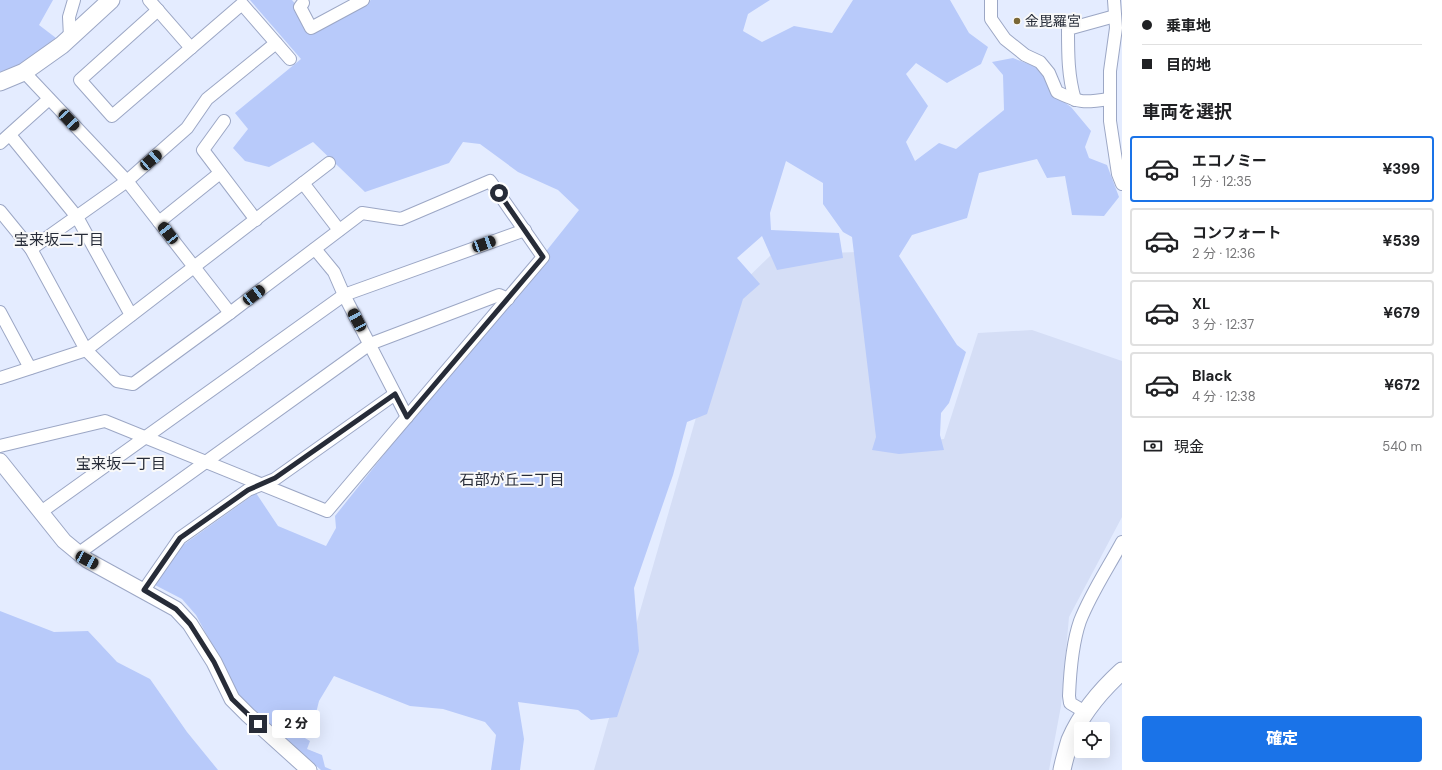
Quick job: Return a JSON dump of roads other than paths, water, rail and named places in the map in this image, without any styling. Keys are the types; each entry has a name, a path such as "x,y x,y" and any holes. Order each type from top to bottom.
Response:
{"main road":[{"path":"0,82 24,72 70,37 111,0"},
{"path":"1062,770 1070,740 1085,712 1102,689 1122,671"}],"street":[{"path":"70,37 69,17 74,0"},
{"path":"149,0 191,48"},
{"path":"991,0 991,19 1005,39 1025,55 1040,62 1049,73 1057,92 1075,100 1088,103 1109,99"},
{"path":"1114,0 1116,28 1110,71 1109,99 1114,151 1118,174 1122,184"},
{"path":"304,1 300,7 311,28 358,1"},
{"path":"158,10 80,80 112,116 242,4 290,59"},
{"path":"1075,100 1070,83 1068,30 1115,16"},
{"path":"31,250 127,181 187,128 207,99 276,43"},
{"path":"24,72 127,181 230,313"},
{"path":"0,143 49,99"},
{"path":"224,121 203,150 256,220"},
{"path":"10,135 77,217 132,316"},
{"path":"0,378 86,350 329,163"},
{"path":"159,222 220,173"},
{"path":"0,211 31,250 86,350 117,381 133,384 362,213 401,219 490,181 543,257 327,511 105,421 0,446"},
{"path":"303,183 339,230"},
{"path":"41,512 344,295 524,230"},
{"path":"315,249 334,272 344,295 407,417"},
{"path":"79,553 370,344 499,295 508,299"},
{"path":"0,312 30,368"},
{"path":"144,590 180,538 248,490 275,478 395,394"},
{"path":"0,461 64,541 87,560 144,590 176,609 190,624 206,650 232,699 309,770"},
{"path":"1085,712 1070,703 1068,696 1074,646 1080,621 1100,580 1122,542"}],"place":[{"name":"金毘羅宮","path":"1017,21"}],"district":[{"name":"宝来坂二丁目","path":"59,240"},
{"name":"宝来坂一丁目","path":"121,464"},
{"name":"石部が丘二丁目","path":"512,480"}]}
